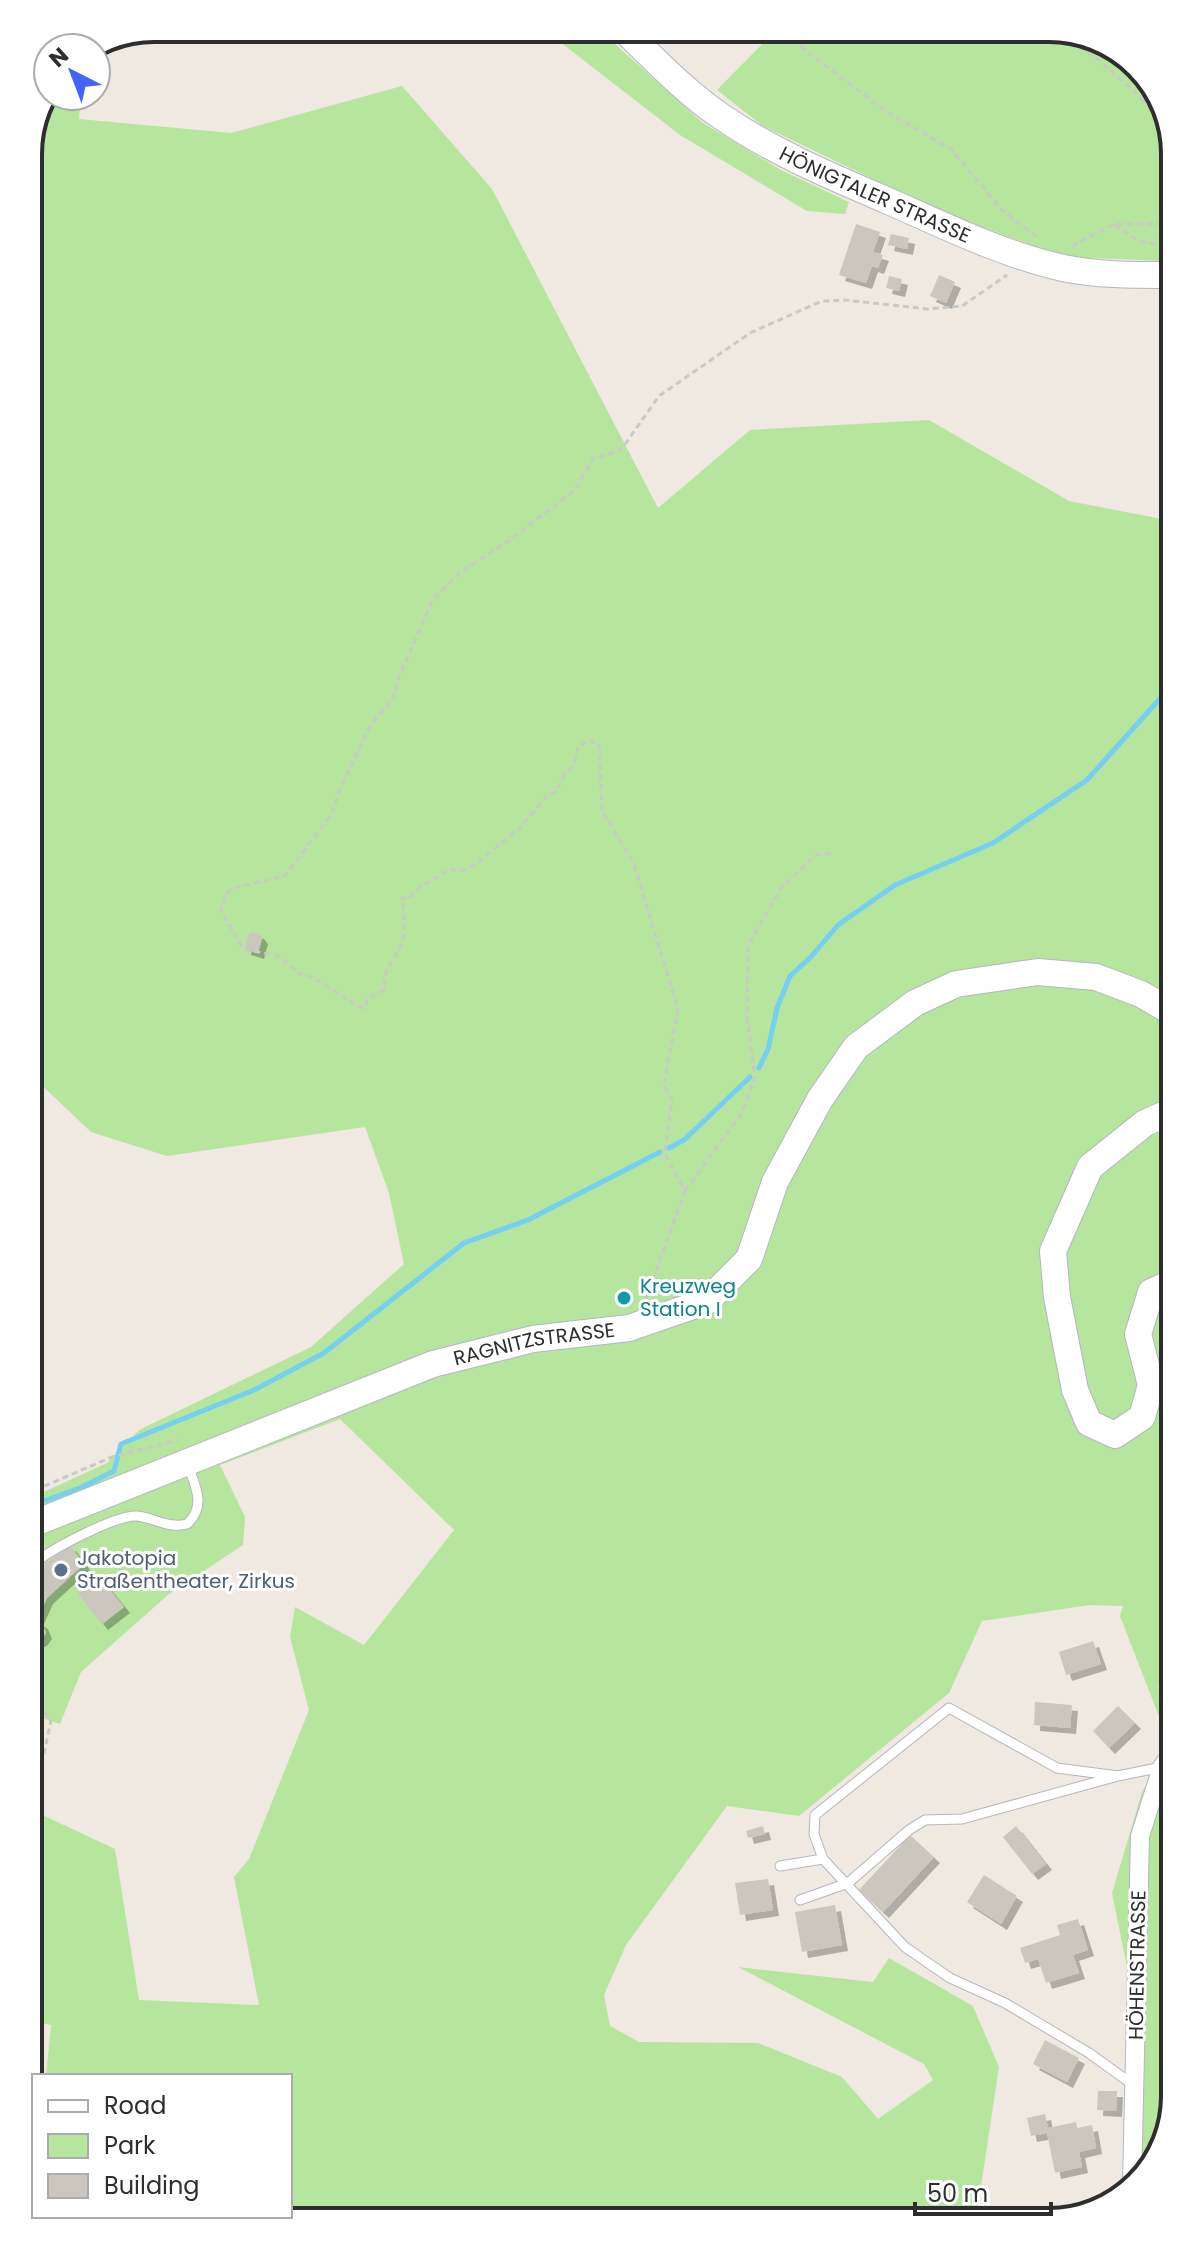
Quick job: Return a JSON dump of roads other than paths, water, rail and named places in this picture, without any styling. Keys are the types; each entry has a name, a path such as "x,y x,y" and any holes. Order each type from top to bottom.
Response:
{"main road":[{"name":"HÖNIGTALER STRASSE","path":"636,42 720,116 785,154 853,186 987,244 1051,264 1109,274 1161,275"},
{"name":"RAGNITZSTRASSE","path":"42,1520 433,1364 533,1339 629,1328 707,1301 749,1259 775,1182 820,1099 856,1047 915,1003 956,984 1038,972 1096,977 1141,994 1161,1006"},
{"path":"1161,1116 1145,1123 1090,1167 1053,1251 1057,1297 1075,1390 1089,1423 1115,1435 1142,1417 1151,1385 1138,1334 1151,1292 1161,1288"}],"street":[{"name":"HÖHENSTRASSE","path":"1132,2170 1140,1836 1161,1779"}],"lane":[{"path":"42,1558 66,1542 134,1515 172,1525 187,1524 198,1508 199,1496 187,1463"},
{"path":"1118,1776 1057,1768 949,1708 815,1815 814,1834 823,1859 905,1947 950,1978 1005,2003 1089,2053 1134,2085"},
{"path":"800,1900 848,1883 925,1820 962,1819 1161,1762"},
{"path":"780,1866 823,1859"}],"waterway":[{"path":"759,1068 768,1049 777,1008 790,976 838,925 895,885 993,843 1087,780 1161,697"},
{"path":"669,1148 684,1140 750,1077"},
{"path":"42,1502 114,1471 121,1444 254,1390 324,1353 464,1243 528,1220 660,1152"}],"place":[{"name":"Kreuzweg Station I","path":"624,1298"},
{"name":"Jakotopia Straßentheater, Zirkus","path":"61,1570"}]}
